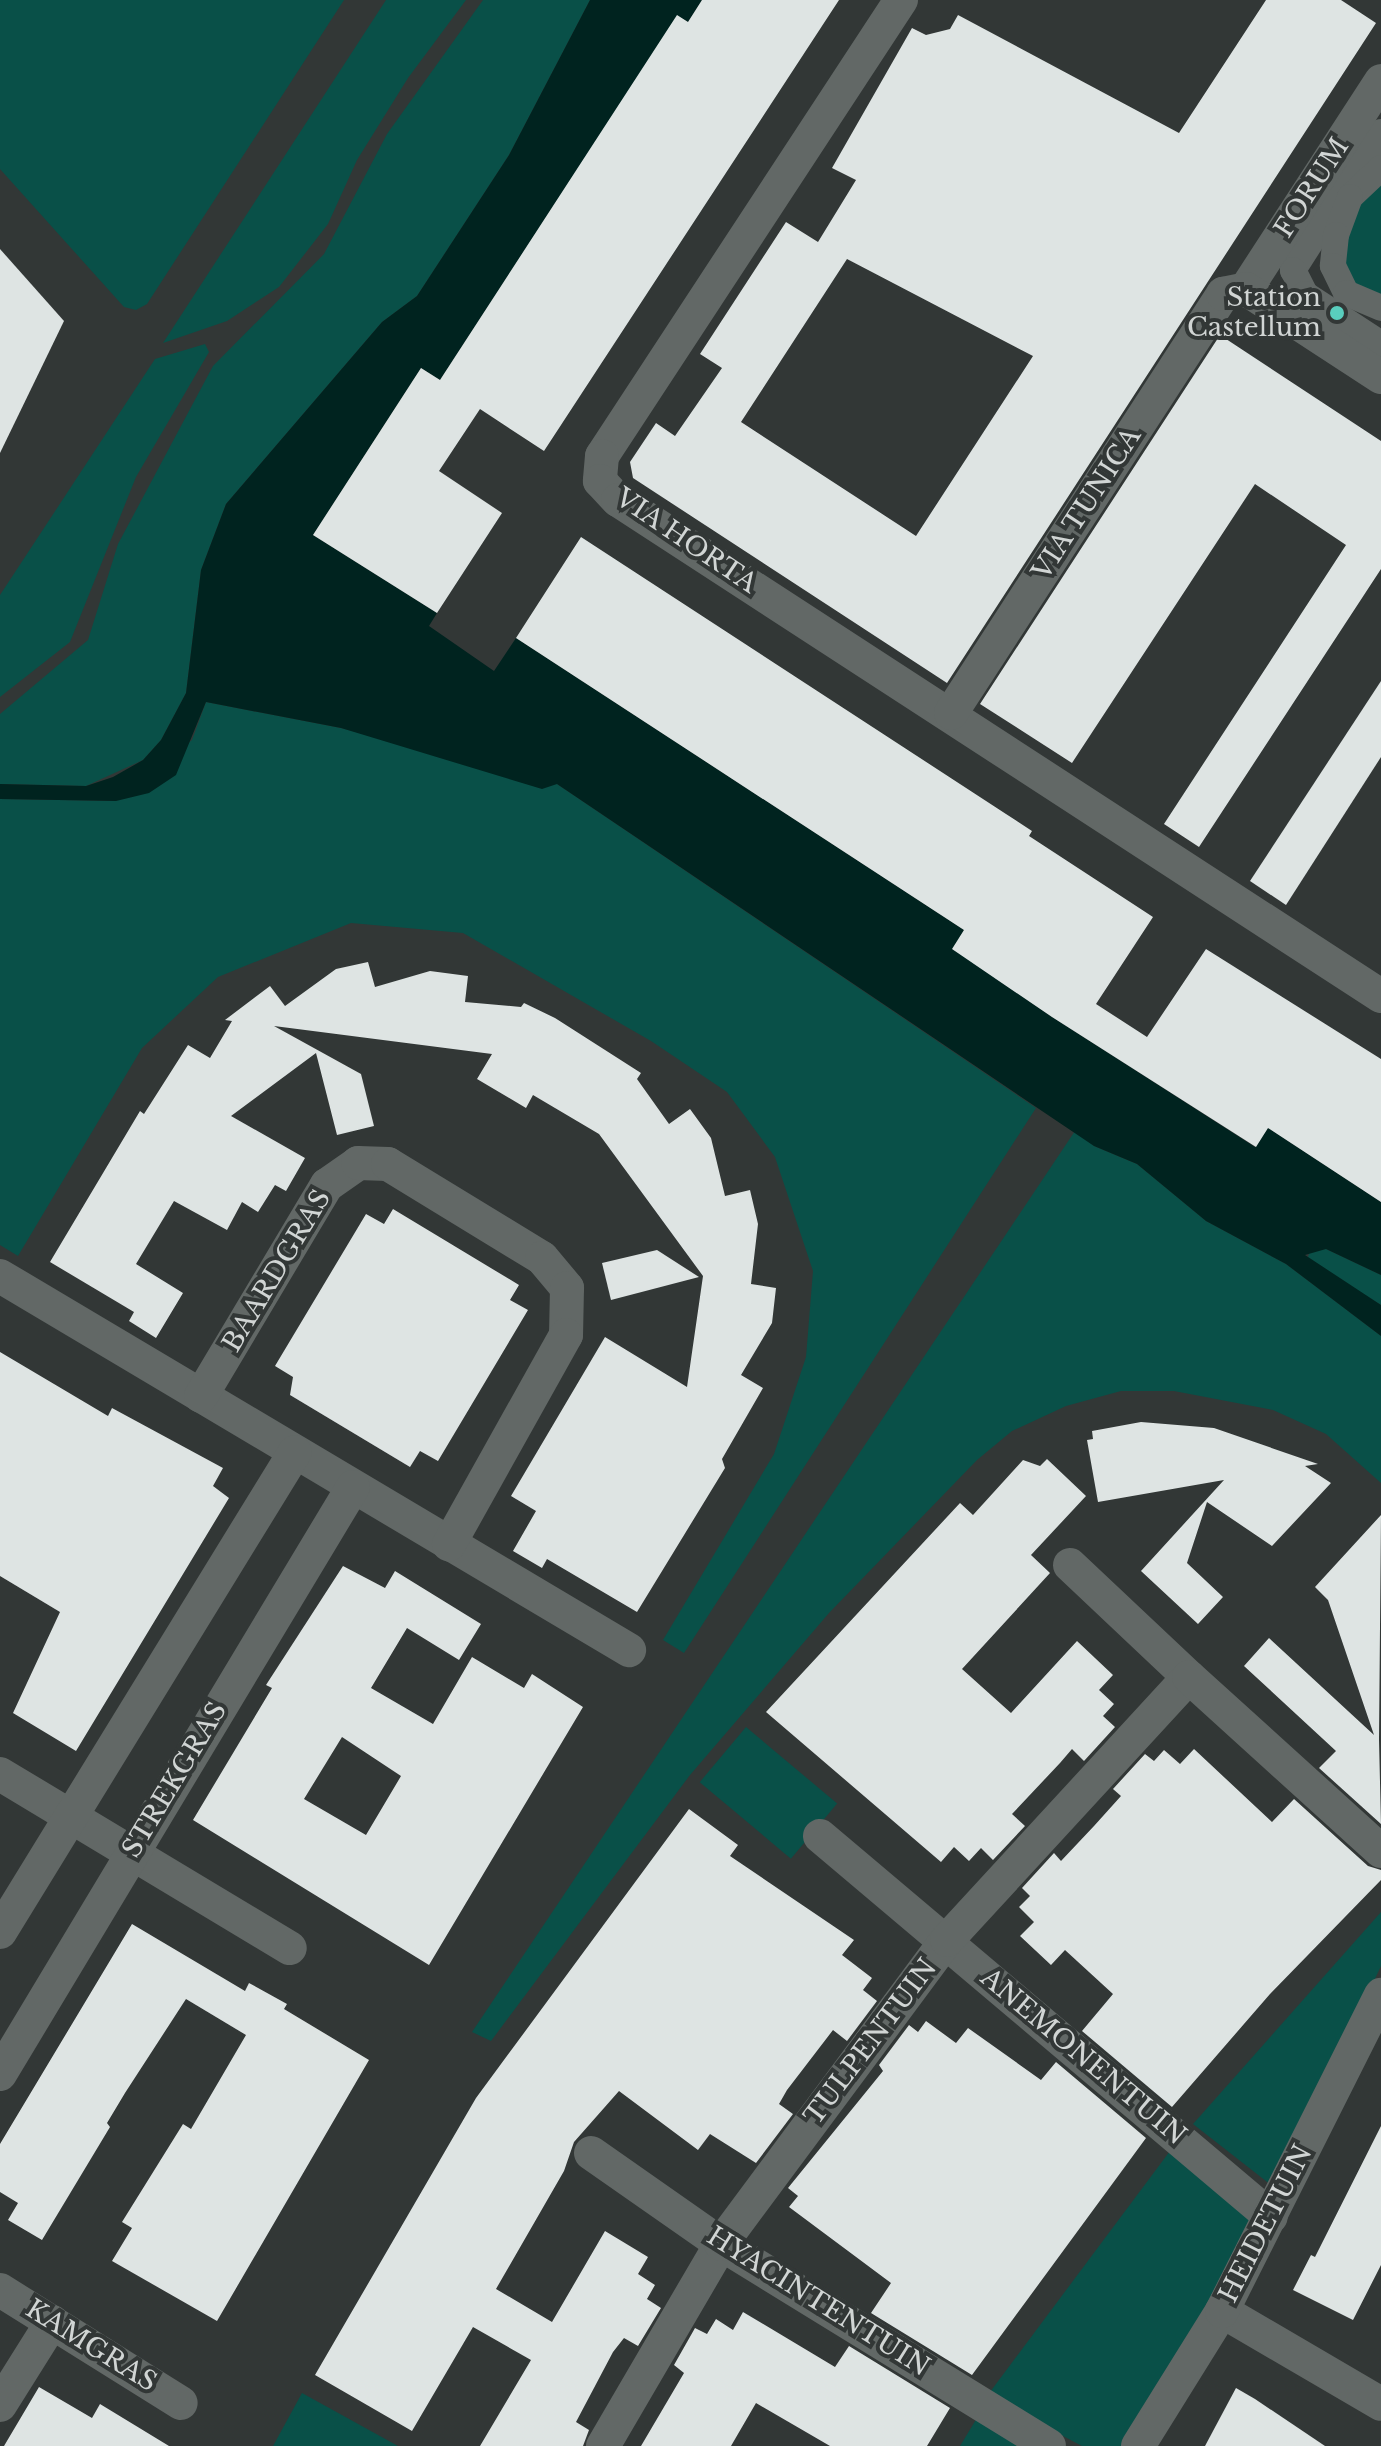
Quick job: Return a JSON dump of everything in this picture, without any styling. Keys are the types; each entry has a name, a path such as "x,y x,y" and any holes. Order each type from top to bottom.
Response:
{"street":[{"name":"VIA HORTA","path":"901,0 602,456 600,481 618,500 951,713 1381,996"},
{"name":"FORUM","path":"1234,292 1380,85"},
{"path":"1381,132 1331,221 1293,270 1305,294 1347,308 1381,308"},
{"path":"1350,186 1381,168"},
{"path":"1331,221 1333,266 1347,308 1381,344"},
{"name":"VIA TUNICA","path":"951,713 1234,292"},
{"path":"1234,292 1381,377"},
{"name":"BAARDGRAS","path":"201,1396 327,1185 358,1163 388,1164 542,1258 567,1288 566,1335 449,1544"},
{"path":"0,1276 629,1650"},
{"path":"0,1932 295,1452"},
{"name":"STREKGRAS","path":"0,2074 130,1853 353,1487"},
{"path":"1070,1565 1381,1851"},
{"name":"TULPENTUIN","path":"603,2446 721,2244 947,1940 1189,1677"},
{"path":"0,1774 290,1948"},
{"name":"ANEMONENTUIN","path":"820,1836 947,1940 1271,2217"},
{"name":"HEIDETUIN","path":"1138,2446 1222,2311 1378,2009"},
{"name":"HYACINTENTUIN","path":"591,2153 721,2244 1049,2446"},
{"name":"KAMGRAS","path":"0,2290 181,2403"},
{"path":"1222,2311 1381,2404"},
{"path":"0,2405 52,2322"}],"shaded area":[{"path":"0,0 344,0 147,304 136,310 124,307 0,169"},
{"path":"386,0 466,0 408,78 357,160 328,224 279,287 227,321 163,343"},
{"path":"483,0 590,0 509,155 417,296 382,322 226,504 201,570 186,693 161,740 143,760 86,786 0,784 0,714 88,640 118,544 213,366 324,254 387,134"},
{"path":"590,0 702,0 688,22 677,16 440,380 421,368 313,535 437,613 429,626 494,671 516,638 964,930 953,949 1052,1017 1255,1147 1268,1128 1381,1202 1381,1275 1326,1249 1305,1255 1381,1305 1381,1336 1286,1264 1206,1221 1137,1164 1094,1146 557,784 542,789 341,728 206,702 176,775 149,793 116,801 0,799 0,784 86,786 113,777 143,760 161,740 186,693 201,570 226,504 382,322 417,296 509,155"},
{"path":"1381,175 1381,298 1357,293 1343,272 1348,213"},
{"path":"205,344 209,352 136,477 70,642 0,697 0,595 155,359"},
{"path":"206,702 341,728 557,784 1036,1108 684,1653 663,1640 774,1454 806,1357 813,1271 775,1157 727,1092 651,1041 463,933 351,923 218,977 142,1048 18,1256 0,1245 0,799 116,801 192,740"},
{"path":"1075,1131 1094,1146 1137,1164 1206,1221 1286,1264 1381,1336 1381,1483 1326,1434 1273,1410 1174,1391 1121,1391 1066,1406 1012,1431 977,1460 829,1613 690,1775 491,2041 472,2032"},
{"path":"1326,1249 1381,1275 1381,1305 1307,1260 1310,1251"},
{"path":"746,1727 837,1803 791,1859 700,1782"},
{"path":"1381,1912 1381,1966 1276,2189 1193,2124"},
{"path":"1173,2147 1257,2227 1125,2446 1082,2446 987,2396"},
{"path":"302,2393 398,2446 273,2446"},
{"path":"977,2418 1021,2446 960,2446"}],"building":[{"path":"702,0 839,0 544,451 480,409 439,471 502,513 437,613 313,535 421,368 440,380 677,15 688,22"},
{"path":"1266,0 1341,0 1376,23 947,683 633,478 630,462 656,423 675,436 722,368 700,354 786,222 818,242 856,180 832,168 912,28 926,35 950,29 958,15 1179,133","holes":["847,259 1033,356 916,536 741,422"]},
{"path":"0,249 64,321 0,453"},
{"path":"1220,335 1381,441 1381,569 1199,847 1164,824 1346,545 1255,484 1072,763 980,704"},
{"path":"581,537 1032,831 1029,836 1153,917 1096,1004 1147,1037 1206,949 1381,1059 1381,1202 1268,1128 1256,1147 1052,1017 952,949 964,930 516,638"},
{"path":"1381,681 1381,757 1286,905 1250,881"},
{"path":"368,962 375,987 430,971 468,976 465,1002 521,1007 524,1003 555,1018 641,1073 637,1079 669,1124 690,1109 711,1138 725,1196 750,1190 758,1224 751,1284 776,1288 772,1323 741,1375 763,1388 722,1459 725,1468 637,1612 547,1559 542,1568 513,1551 536,1511 511,1496 605,1337 687,1387 703,1276 599,1134 533,1095 526,1108 477,1079 492,1054 274,1026 361,1074 374,1126 337,1135 316,1053 231,1116 305,1158 286,1191 275,1185 258,1212 242,1202 227,1230 174,1201 136,1264 183,1293 156,1338 129,1321 134,1312 50,1262 140,1111 144,1114 188,1045 210,1058 232,1021 225,1020 270,986 285,1006 336,969"},
{"path":"393,1209 519,1285 510,1300 528,1310 438,1461 420,1451 410,1467 290,1395 293,1377 275,1366 366,1214 384,1224"},
{"path":"657,1250 699,1277 611,1300 602,1263"},
{"path":"0,1352 108,1416 112,1408 223,1468 213,1486 229,1498 76,1751 13,1713 60,1612 0,1576"},
{"path":"1141,1422 1214,1428 1318,1464 1305,1466 1331,1483 1272,1546 1207,1502 1187,1563 1223,1597 1198,1624 1141,1571 1224,1480 1098,1502 1087,1440 1093,1439 1092,1431"},
{"path":"1047,1459 1086,1496 1031,1555 1050,1573 962,1669 1011,1713 1077,1641 1113,1675 1099,1690 1114,1704 1103,1716 1115,1727 1084,1761 1072,1749 1012,1814 1025,1826 993,1860 981,1848 969,1861 954,1847 941,1862 766,1712 960,1503 973,1515 1023,1460 1040,1466"},
{"path":"1381,1515 1381,1824 1319,1768 1336,1751 1244,1666 1269,1638 1374,1735 1328,1600 1315,1587"},
{"path":"343,1566 385,1588 395,1571 481,1624 459,1660 407,1628 371,1688 433,1724 472,1657 524,1688 532,1674 583,1707 429,1965 193,1820 272,1688 266,1685","holes":["342,1737 401,1776 366,1835 304,1799"]},
{"path":"1194,1749 1272,1822 1294,1799 1368,1866 1381,1870 1381,1880 1270,1994 1172,2107 1082,2031 1113,1994 1065,1950 1051,1965 1020,1936 1034,1922 1019,1907 1030,1896 1022,1888 1054,1853 1061,1861 1094,1826 1121,1796 1113,1789 1145,1754 1154,1761 1164,1750 1180,1764"},
{"path":"689,1809 738,1845 730,1856 854,1940 842,1955 872,1978 863,1990 877,2001 847,2041 833,2030 787,2090 779,2104 793,2114 756,2163 710,2134 698,2150 619,2091 574,2142 564,2171 496,2289 552,2322 605,2231 648,2257 638,2274 655,2285 647,2299 661,2308 638,2346 624,2338 613,2352 576,2422 589,2430 583,2446 480,2446 531,2360 473,2327 412,2431 315,2375 476,2098"},
{"path":"132,1924 245,1991 249,1983 287,2004 284,2009 369,2060 217,2321 112,2261 132,2228 122,2222 183,2124 191,2129 246,2035 186,1999 107,2123 110,2127 42,2240 8,2220 18,2203 0,2192 0,2144"},
{"path":"926,2021 956,2043 968,2028 1041,2080 1056,2062 1146,2138 972,2375 871,2313 891,2283 789,2207 798,2196 788,2188 883,2071 879,2065 909,2025 918,2032"},
{"path":"1381,2126 1381,2265 1353,2320 1293,2290 1311,2255 1315,2257"},
{"path":"743,2312 835,2367 849,2346 950,2408 927,2446 830,2446 756,2403 731,2446 641,2446 684,2373 674,2365 695,2328 707,2334 716,2319 733,2330"},
{"path":"39,2387 92,2418 100,2404 169,2446 4,2446"},
{"path":"1236,2388 1255,2399 1325,2446 1205,2446"}],"place":[{"name":"Station Castellum","path":"1337,313"}]}
